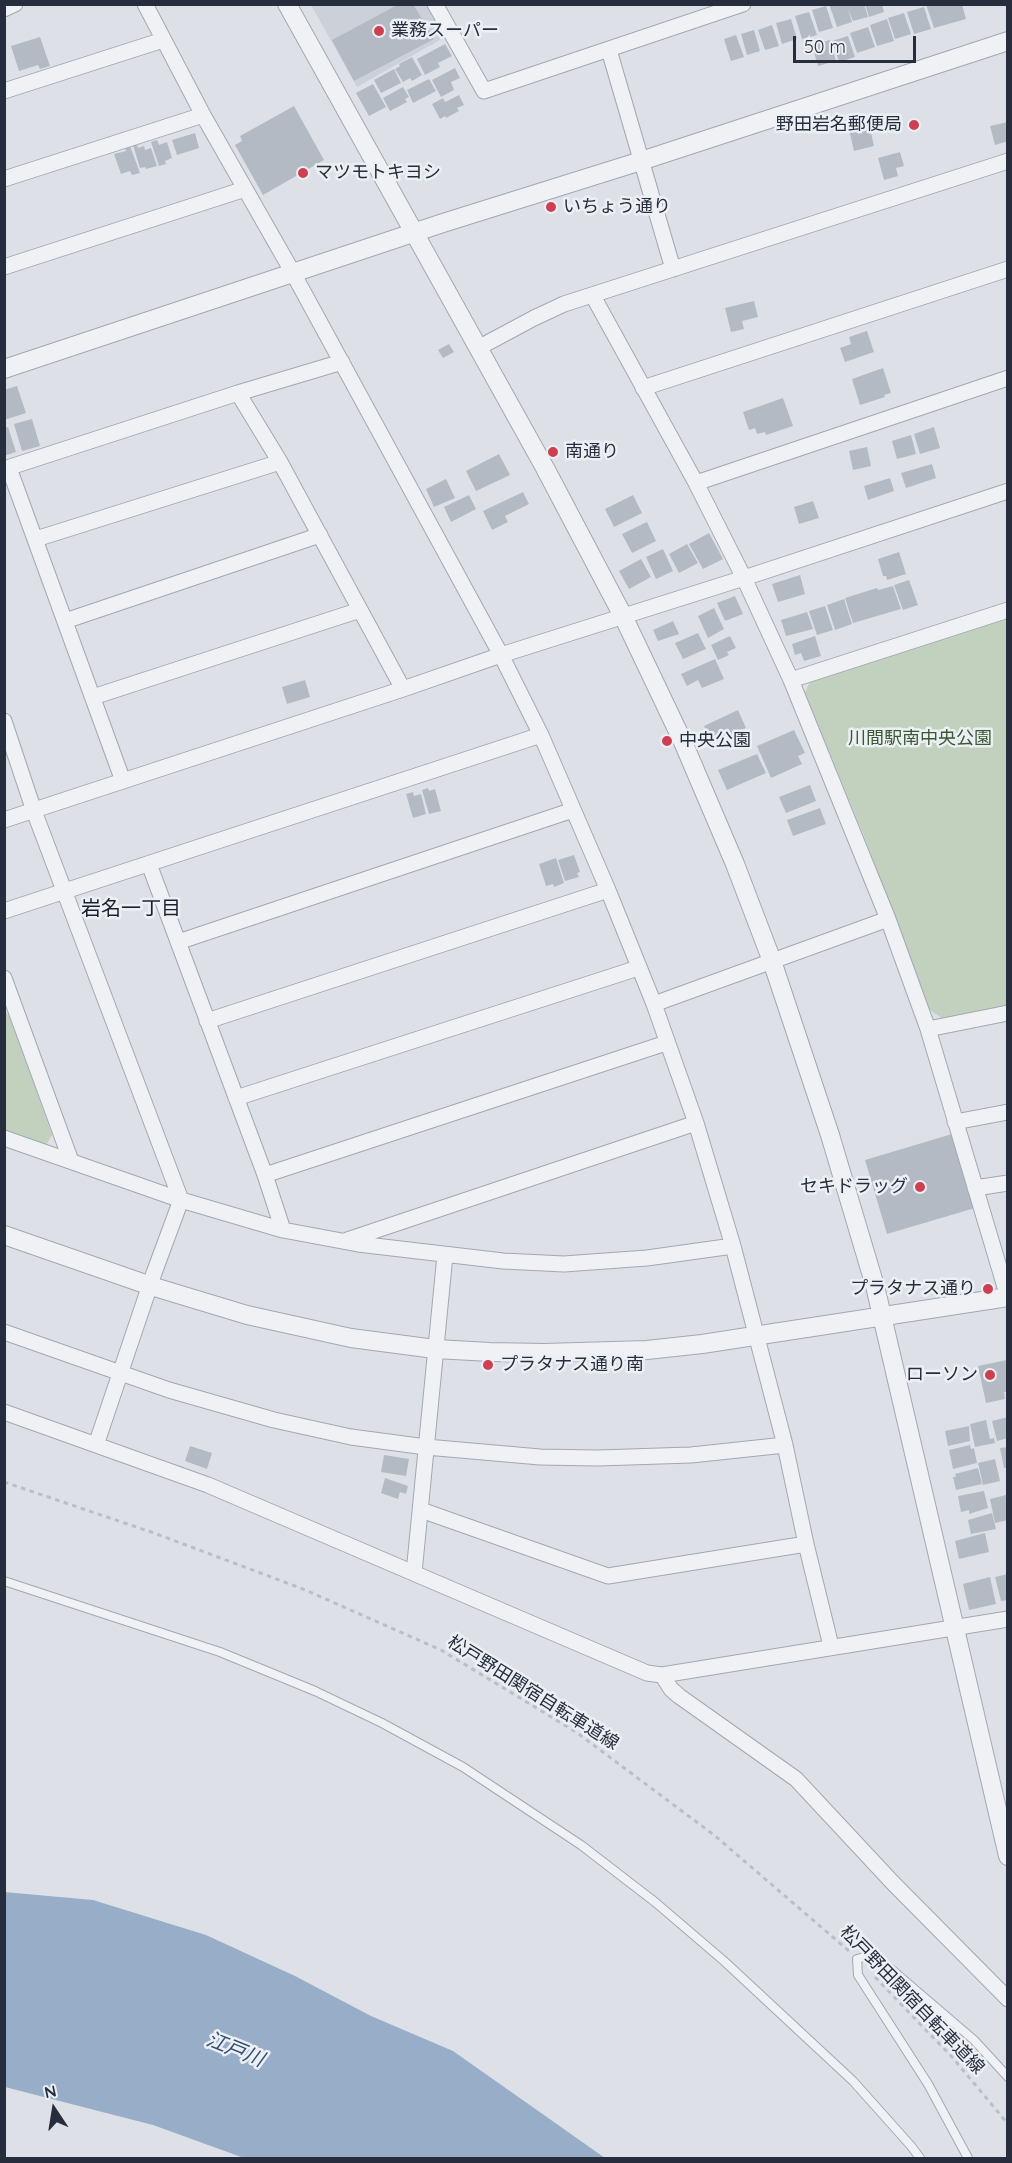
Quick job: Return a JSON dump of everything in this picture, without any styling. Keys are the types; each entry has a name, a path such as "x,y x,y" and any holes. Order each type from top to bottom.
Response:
{"street":[{"path":"4,9 15,4"},
{"path":"145,4 203,115 294,273 501,655 542,735 608,890 654,1004 696,1123 733,1246 785,1445 831,1646"},
{"path":"287,4 545,468 623,616 683,742 735,864 772,961 830,1135 883,1317 1008,1856"},
{"path":"435,4 484,91 609,50 716,9 743,4"},
{"path":"4,92 163,40"},
{"path":"4,369 1008,41"},
{"path":"609,50 673,269"},
{"path":"4,179 203,115"},
{"path":"478,348 564,304 1008,161"},
{"path":"4,267 245,189"},
{"path":"643,388 1008,269"},
{"path":"4,1234 151,1286 247,1315 351,1338 435,1349 533,1353 601,1352 702,1344 1008,1297 928,1029 888,919 791,680 744,578 696,483 593,296"},
{"path":"123,781 36,539 7,469 238,393 342,362"},
{"path":"696,483 1008,378"},
{"path":"238,393 280,462 404,689"},
{"path":"36,539 280,462"},
{"path":"4,820 501,655 1008,491"},
{"path":"65,621 320,536"},
{"path":"93,697 360,610"},
{"path":"791,680 1008,610"},
{"path":"5,723 34,810 181,1200 96,1445"},
{"path":"4,911 542,735"},
{"path":"178,942 573,810"},
{"path":"149,864 265,1175 283,1230"},
{"path":"207,1021 608,890"},
{"path":"654,1004 888,919"},
{"path":"236,1098 638,968"},
{"path":"4,978 8,996 71,1161"},
{"path":"928,1029 1008,1013"},
{"path":"265,1175 666,1043"},
{"path":"955,1122 1008,1112"},
{"path":"344,1241 696,1123"},
{"path":"4,1138 181,1200 283,1230 344,1241 445,1255 564,1264 647,1258 733,1246"},
{"path":"975,1188 1008,1183"},
{"path":"414,1573 445,1255"},
{"path":"4,1332 169,1390 274,1420 351,1437 514,1455 598,1458 691,1455 785,1445"},
{"path":"4,1412 208,1485 646,1673 662,1675 1008,1619"},
{"path":"421,1510 608,1576 806,1544"},
{"path":"662,1675 671,1689 679,1696 796,1779 893,1883 1008,1999"}],"lane":[{"path":"4,1581 220,1652 315,1690 382,1722 463,1767 581,1845 655,1902 724,1961 853,2081 912,2146 920,2158"},
{"path":"968,2158 928,2084 858,1975 857,1959 868,1956 891,1969 974,2040 1008,2077"}],"path":[{"name":"松戸野田関宿自転車道線","path":"4,1482 154,1533 303,1589 441,1650 585,1739 714,1835 817,1922 857,1959 952,2057 1008,2124"}],"shaded area":[{"path":"311,5 427,5 445,37 357,87"}],"green space":[{"name":"川間駅南中央公園","path":"1007,618 1007,1006 943,1019 930,1010 864,836 805,693 810,681"},
{"path":"4,1012 9,1014 52,1135 46,1145 5,1130"}],"water":[{"name":"江戸川","path":"4,1892 93,1900 206,1935 295,1976 371,2016 453,2051 605,2158 244,2158 153,2125 5,2087"}],"building":[{"path":"399,4 413,4 434,39 354,81 332,40"},
{"path":"829,4 864,4 868,17 853,21 848,9 852,22 837,27"},
{"path":"865,4 882,4 884,12 869,17"},
{"path":"926,4 962,4 966,19 934,28"},
{"path":"826,6 833,28 819,32 812,10"},
{"path":"924,7 931,29 914,34 907,12"},
{"path":"809,12 817,35 802,39 795,16"},
{"path":"904,13 911,34 895,39 888,18"},
{"path":"791,19 797,39 782,44 776,23"},
{"path":"887,19 894,41 877,46 870,25"},
{"path":"772,25 779,46 765,50 758,30"},
{"path":"868,27 875,47 857,53 850,33"},
{"path":"754,30 760,51 747,55 741,34"},
{"path":"736,35 744,57 731,61 724,39"},
{"path":"848,36 855,57 839,62 832,41"},
{"path":"40,37 50,66 40,69 38,65 19,71 11,46"},
{"path":"830,40 836,61 818,66 812,45"},
{"path":"445,44 452,56 438,63 440,67 425,75 417,59"},
{"path":"412,57 422,75 412,81 410,78 403,82 395,69"},
{"path":"455,68 460,78 451,82 454,90 441,97 432,80"},
{"path":"394,69 401,83 381,93 374,80"},
{"path":"429,79 436,91 413,103 407,90"},
{"path":"373,84 386,107 369,116 356,93"},
{"path":"403,87 409,97 405,99 407,102 390,111 383,98"},
{"path":"459,95 464,105 457,108 459,111 440,119 432,104 443,98 445,102"},
{"path":"294,106 324,160 263,195 235,145 242,141 240,136"},
{"path":"868,120 874,146 854,151 848,125"},
{"path":"1008,122 1008,141 995,145 990,126"},
{"path":"195,133 199,148 177,155 172,140"},
{"path":"157,140 159,145 167,142 172,158 165,161 166,164 159,166 151,142"},
{"path":"137,144 138,148 144,146 145,150 151,148 157,166 140,168 133,145"},
{"path":"130,146 140,173 132,175 130,171 121,174 114,154 126,151 125,148"},
{"path":"900,152 904,166 896,168 898,176 884,180 878,158"},
{"path":"754,301 758,317 742,321 744,329 731,332 725,308"},
{"path":"867,331 874,352 845,362 840,348 851,344 849,337"},
{"path":"449,344 454,352 443,358 438,350"},
{"path":"883,368 891,393 860,405 852,379"},
{"path":"17,386 26,413 4,420 4,390"},
{"path":"783,398 793,426 766,435 765,432 757,434 755,428 749,430 743,412"},
{"path":"32,419 40,446 22,451 14,424"},
{"path":"8,427 16,452 4,456 4,428"},
{"path":"934,427 940,448 920,454 914,434"},
{"path":"911,435 916,454 897,459 892,441"},
{"path":"867,447 871,466 853,470 849,451"},
{"path":"499,454 510,475 476,491 466,471"},
{"path":"932,464 936,478 906,488 901,473"},
{"path":"890,478 894,491 868,500 864,486"},
{"path":"446,479 455,498 434,507 426,489"},
{"path":"523,492 529,504 505,516 508,522 492,530 483,511"},
{"path":"469,495 476,509 451,522 444,507"},
{"path":"633,495 642,513 614,527 605,509"},
{"path":"813,501 819,518 799,524 794,507"},
{"path":"647,522 656,541 632,553 622,534"},
{"path":"709,533 723,559 703,569 689,544"},
{"path":"687,544 698,563 679,573 669,554"},
{"path":"663,549 673,571 656,579 646,557"},
{"path":"899,552 906,574 887,580 886,576 883,576 878,559"},
{"path":"641,559 651,577 629,589 619,571"},
{"path":"800,575 805,594 778,602 772,584"},
{"path":"909,580 918,605 903,610 894,585"},
{"path":"893,586 901,609 853,623 845,598 877,588 878,590"},
{"path":"735,596 743,614 725,621 717,603"},
{"path":"844,599 852,624 835,630 827,605"},
{"path":"825,606 833,630 817,635 809,611"},
{"path":"714,608 724,629 708,638 698,616"},
{"path":"807,612 813,629 786,636 781,620"},
{"path":"673,621 679,634 658,641 653,630"},
{"path":"698,633 706,649 683,659 675,643"},
{"path":"730,636 736,648 727,652 729,655 718,660 711,645"},
{"path":"815,636 821,656 804,661 801,653 795,655 792,644"},
{"path":"715,659 724,679 702,688 698,680 687,686 681,674"},
{"path":"305,680 310,697 287,704 282,687"},
{"path":"738,710 746,728 712,743 704,726"},
{"path":"794,730 805,753 798,756 802,764 771,778 757,746"},
{"path":"757,754 766,773 727,790 718,770"},
{"path":"810,785 816,801 786,813 779,797"},
{"path":"428,788 429,791 435,789 441,811 429,814 422,790"},
{"path":"413,792 414,796 421,794 426,814 413,818 406,794"},
{"path":"820,808 826,824 793,836 787,820"},
{"path":"574,855 580,872 577,873 579,877 565,881 558,860"},
{"path":"556,858 564,883 554,887 553,884 546,886 539,864"},
{"path":"952,1134 975,1208 887,1234 865,1160"},
{"path":"1007,1360 1008,1392 1004,1392 1005,1399 986,1403 978,1366"},
{"path":"1008,1417 1008,1438 997,1441 992,1421"},
{"path":"986,1420 990,1439 994,1438 995,1443 975,1447 970,1424"},
{"path":"969,1426 970,1441 948,1446 945,1431"},
{"path":"970,1445 971,1449 974,1448 977,1463 953,1469 949,1450"},
{"path":"190,1446 212,1453 207,1469 185,1461"},
{"path":"1008,1447 1008,1467 1004,1468 1000,1448"},
{"path":"384,1455 409,1459 406,1476 381,1472"},
{"path":"995,1459 1000,1481 983,1485 978,1463"},
{"path":"978,1468 982,1484 956,1490 953,1477 956,1477 955,1474"},
{"path":"385,1478 408,1486 406,1494 400,1492 398,1499 381,1493"},
{"path":"984,1491 988,1508 969,1514 969,1510 961,1512 958,1496"},
{"path":"1006,1495 1008,1520 995,1523 990,1499"},
{"path":"992,1513 996,1529 971,1534 968,1520"},
{"path":"985,1533 989,1552 959,1559 955,1541"},
{"path":"1008,1574 1008,1600 1001,1601 995,1577"},
{"path":"990,1577 996,1604 969,1610 963,1584"}],"place":[{"name":"業務スーパー","path":"379,31"},
{"name":"野田岩名郵便局","path":"914,125"},
{"name":"マツモトキヨシ","path":"303,173"},
{"name":"いちょう通り","path":"551,207"},
{"name":"南通り","path":"553,452"},
{"name":"中央公園","path":"667,741"},
{"name":"セキドラッグ","path":"920,1187"},
{"name":"プラタナス通り","path":"988,1289"},
{"name":"プラタナス通り南","path":"488,1365"},
{"name":"ローソン","path":"990,1375"}],"district":[{"name":"岩名一丁目","path":"131,909"}]}
